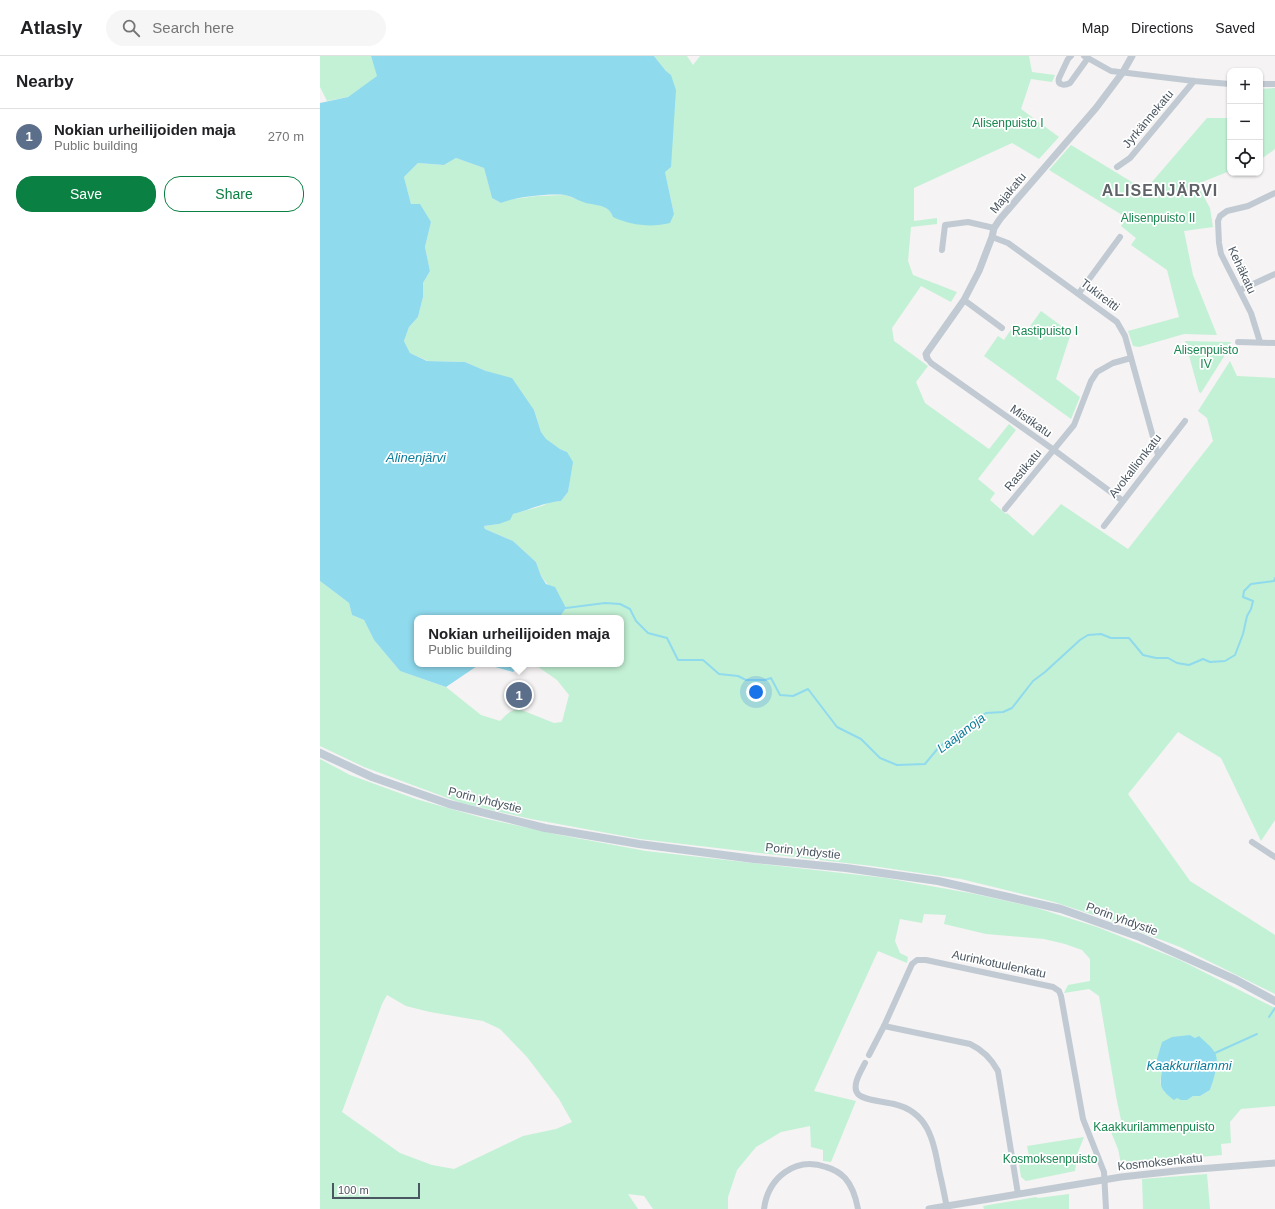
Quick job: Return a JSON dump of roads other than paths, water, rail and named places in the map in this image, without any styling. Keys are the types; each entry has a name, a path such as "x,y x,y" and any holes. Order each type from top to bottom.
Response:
{"main road":[{"name":"Porin yhdystie","path":"320,753 372,777 449,804 545,828 639,844 754,859 846,868 938,881 1061,909 1140,937 1236,980 1275,1001"}],"street":[{"path":"1071,56 1068,58 1058,81 1063,85 1070,83 1086,57 1111,71 1227,84"},
{"name":"Majakatu","path":"927,358 926,354 964,300 979,271 994,228 1000,219 1096,108 1123,72 1132,56"},
{"name":"Jyrkännekatu","path":"1117,167 1130,158 1194,81"},
{"path":"1263,84 1275,84"},
{"name":"Kehäkatu","path":"1260,342 1251,313 1221,254 1218,220 1220,216 1227,211 1248,206 1275,194"},
{"path":"942,250 945,225 968,222 994,228"},
{"path":"1079,293 1120,236"},
{"name":"Tukireitti","path":"992,237 1008,243 1117,322 1125,336 1158,455"},
{"path":"1240,290 1275,274"},
{"path":"964,300 1002,328"},
{"path":"1238,342 1275,343"},
{"name":"Mistikatu","path":"927,358 931,363 1123,501"},
{"name":"Rastikatu","path":"1005,509 1074,425 1091,381 1097,372 1113,363 1131,358"},
{"name":"Avokallionkatu","path":"1104,526 1185,420"},
{"path":"1252,842 1275,857"},
{"name":"Aurinkotuulenkatu","path":"869,1055 912,964 917,960 926,960 1053,987 1059,991 1061,996 1083,1119 1102,1164 1105,1180"},
{"path":"884,1026 970,1044 981,1049 994,1063 998,1071 1018,1194"},
{"path":"865,1063 856,1086 856,1091 859,1095 865,1098 898,1105 912,1111 927,1126 934,1145 947,1208"},
{"name":"Kosmoksenkatu","path":"929,1209 947,1208 1018,1194 1105,1180 1172,1172 1275,1163"},
{"path":"764,1209 768,1192 777,1178 791,1168 809,1164 820,1165 833,1170 844,1177 852,1188 858,1209"},
{"path":"1105,1180 1106,1209"}],"water":[{"name":"Alinenjärvi","path":"371,56 654,56 671,75 676,90 671,167 665,172 674,214 670,223 663,225 641,225 626,222 613,217 604,207 565,195 532,196 501,203 492,198 484,168 456,158 444,165 418,163 404,177 411,204 420,204 431,222 425,247 430,271 423,283 423,297 418,317 409,327 404,341 410,353 427,361 465,362 486,371 512,378 534,410 541,432 546,439 567,452 573,462 568,492 561,501 543,504 513,514 510,520 499,524 484,526 485,529 513,541 536,562 541,576 546,584 555,587 566,608 561,615 414,615 414,667 476,667 446,687 400,671 374,640 364,620 352,615 349,603 320,581 320,103 348,97 377,76"},
{"path":"496,667 518,667 513,672"},
{"name":"Kaakkurilammi","path":"1190,1035 1195,1038 1199,1036 1215,1053 1217,1061 1214,1077 1210,1090 1200,1096 1193,1096 1187,1100 1177,1098 1174,1100 1166,1094 1162,1088 1162,1071 1156,1062 1162,1042 1172,1037"}],"waterway":[{"name":"Laajanoja","path":"566,608 605,603 620,604 630,609 636,621 648,633 667,638 678,660 703,660 719,674 738,676 746,680 765,680 771,678 780,695 793,696 808,689 837,727 861,739 880,758 897,765 925,764 939,747 950,739 967,731 978,718 986,713 1003,712 1012,708 1033,681 1080,640 1088,635 1101,634 1111,638 1129,638 1143,655 1156,658 1168,658 1177,663 1189,665 1203,659 1210,662 1225,661 1235,655 1243,634 1247,616 1251,609 1253,601 1243,597 1244,591 1251,584 1274,581 1275,578"},
{"path":"1269,1017 1275,1008"},
{"path":"1215,1053 1257,1034"}],"place":[{"name":"Nokian urheilijoiden maja","path":"519,695"}],"district":[{"name":"ALISENJÄRVI","path":"1160,190"}],"park label":[{"name":"Alisenpuisto I","path":"1008,123"},
{"name":"Alisenpuisto II","path":"1158,218"},
{"name":"Rastipuisto I","path":"1045,331"},
{"name":"Alisenpuisto IV","path":"1206,357"},
{"name":"Kaakkurilammenpuisto","path":"1154,1127"},
{"name":"Kosmoksenpuisto","path":"1050,1159"}]}
